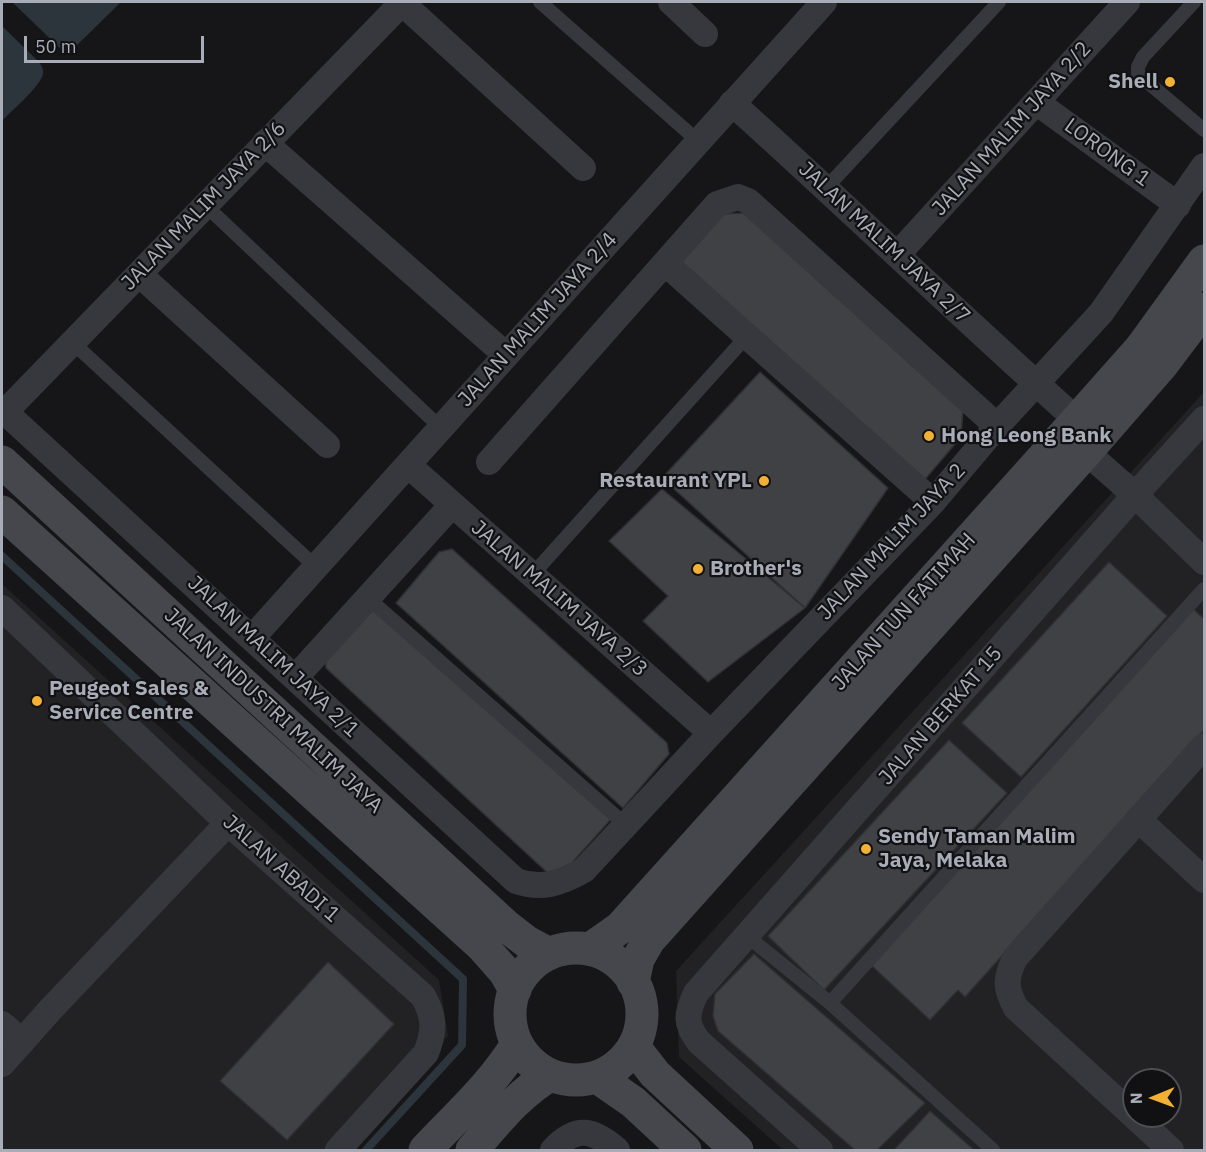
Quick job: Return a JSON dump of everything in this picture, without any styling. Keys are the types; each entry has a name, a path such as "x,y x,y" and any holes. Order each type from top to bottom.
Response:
{"main road":[{"name":"JALAN TUN FATIMAH","path":"590,950 620,928 1077,420 1141,348 1204,261"},
{"name":"JALAN TUN FATIMAH","path":"633,982 638,959 649,940 1086,452 1161,366 1204,309"},
{"name":"JALAN INDUSTRI MALIM JAYA","path":"2,462 506,925 527,942 549,954"},
{"name":"JALAN INDUSTRI MALIM JAYA","path":"2,512 482,946 505,972 515,990"},
{"path":"562,950 590,950 615,961 626,970 639,994 642,1020 634,1047 612,1070 597,1077 565,1080 550,1075 525,1057 517,1044 510,1017 515,990 529,969 549,954 562,950"},
{"path":"425,1150 507,1061 517,1044"},
{"path":"634,1047 655,1074 738,1150"},
{"path":"472,1150 519,1097 531,1086 550,1075"},
{"path":"597,1077 633,1102 685,1150"}],"street":[{"path":"402,2 583,168"},
{"name":"JALAN MALIM JAYA 2/6","path":"5,411 402,2"},
{"path":"671,2 705,34"},
{"name":"JALAN MALIM JAYA 2/2","path":"897,255 1127,2"},
{"name":"JALAN MALIM JAYA 2/4","path":"252,638 732,104 818,3"},
{"name":"LORONG 1","path":"1036,102 1178,205"},
{"name":"JALAN MALIM JAYA 2/7","path":"732,104 1077,420"},
{"path":"265,143 506,355"},
{"name":"JALAN MALIM JAYA 2","path":"548,885 572,877 584,870 711,733 933,502 997,426 1101,313 1204,168"},
{"path":"489,462 717,204 738,197 748,201 997,426"},
{"path":"665,263 933,502"},
{"path":"139,274 327,445"},
{"name":"JALAN MALIM JAYA 2/1","path":"5,411 516,881 530,885 548,885"},
{"name":"JALAN BERKAT 15","path":"820,1150 699,1042 690,1030 688,1019 690,1005 696,993 1204,419"},
{"path":"1086,452 1135,495 1204,562"},
{"name":"JALAN MALIM JAYA 2/3","path":"408,465 711,733"},
{"path":"295,678 452,505"},
{"name":"JALAN ABADI 1","path":"2,608 228,823 423,996 431,1009 433,1023 432,1038 426,1053 338,1150"},
{"path":"1171,1150 1016,1008 1008,994 1007,974 1016,958 1204,746"},
{"path":"1138,819 1204,880"},
{"path":"2,1064 228,823"},
{"path":"2,1024 22,1042"},
{"path":"557,1146 576,1133 591,1133 603,1138 617,1150"}],"lane":[{"path":"540,2 698,141"},
{"path":"826,188 999,2"},
{"path":"1194,2 1143,57 1138,67 1138,74 1204,130"},
{"path":"205,205 441,428"},
{"path":"532,575 747,336"},
{"path":"72,342 316,567"},
{"path":"830,1004 1204,589"},
{"path":"368,598 626,825"},
{"path":"747,936 830,1004 993,1150"}],"shaded area":[{"path":"12,2 121,2 71,51 63,51"},
{"path":"2,26 38,61 43,72 37,85 2,121"},
{"path":"1204,392 1204,1150 783,1150 679,1057 676,971"},
{"path":"2,584 439,980 448,1036 347,1150 2,1150"}],"building":[{"path":"748,213 963,409 961,437 921,484 678,263 722,214"},
{"path":"760,372 888,488 805,608 662,478"},
{"name":"Brother's","path":"662,489 805,608 708,682 643,621 668,596 609,541"},
{"path":"452,549 667,743 669,754 623,808 396,603 439,552"},
{"path":"1109,562 1167,616 1021,777 962,723"},
{"path":"372,605 611,819 561,875 551,876 326,668 325,652"},
{"path":"1191,607 1204,619 1204,730 965,997 958,990 930,1020 871,965"},
{"path":"949,740 1007,793 824,990 768,936"},
{"path":"754,954 925,1103 877,1150 855,1150 718,1031 713,1016 715,994"},
{"path":"328,962 394,1024 287,1140 220,1081"},
{"path":"930,1111 974,1150 894,1150"}],"waterway":[{"path":"2,556 463,979 462,1045 366,1150"}],"place":[{"name":"Shell","path":"1170,82"},
{"name":"Hong Leong Bank","path":"929,436"},
{"name":"Restaurant YPL","path":"764,481"},
{"name":"Brother's","path":"698,569"},
{"name":"Peugeot Sales & Service Centre","path":"37,701"},
{"name":"Sendy Taman Malim Jaya, Melaka","path":"866,849"}]}
